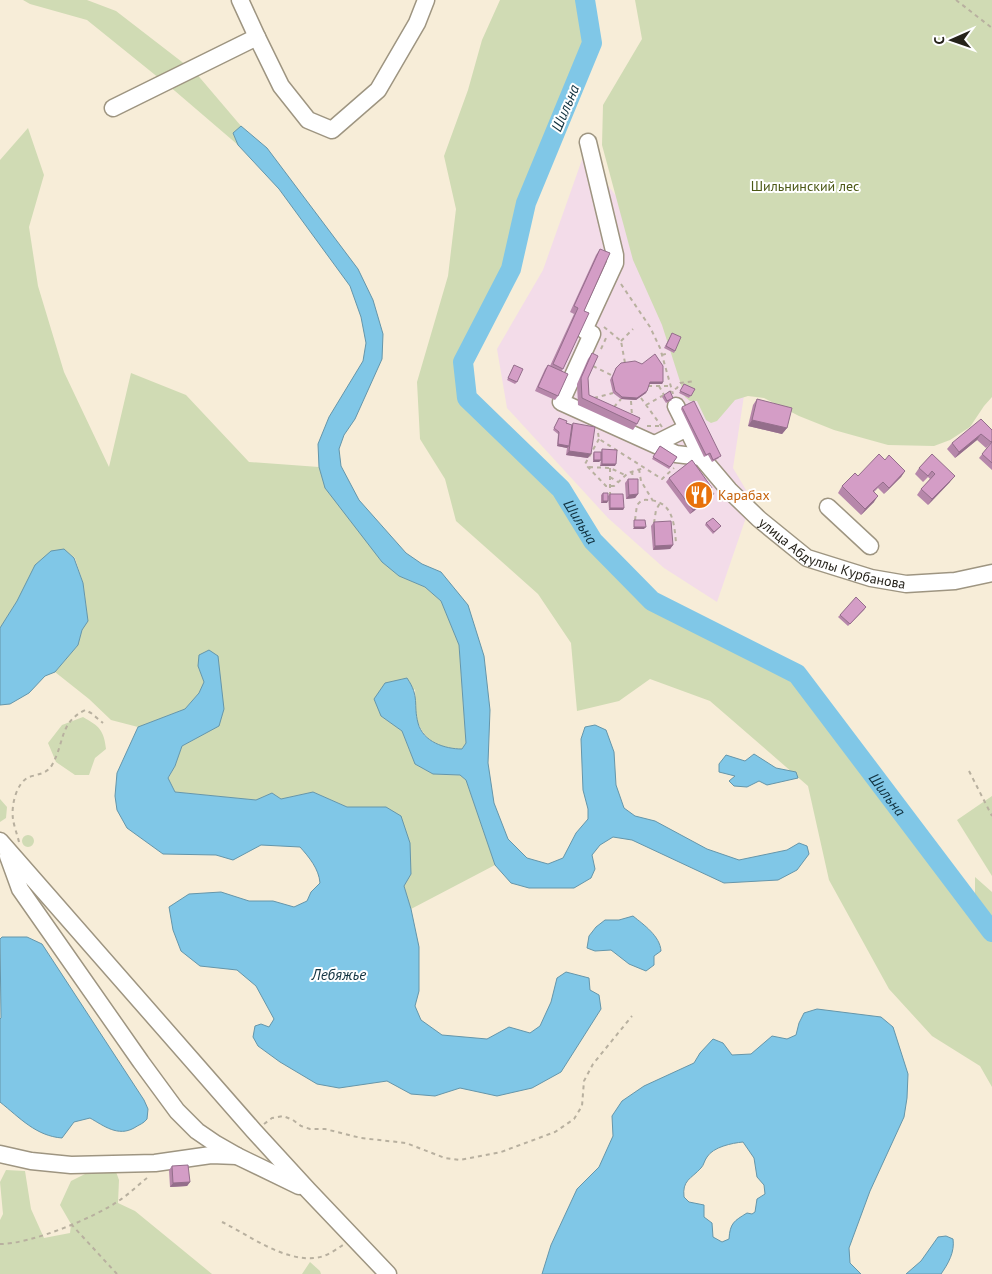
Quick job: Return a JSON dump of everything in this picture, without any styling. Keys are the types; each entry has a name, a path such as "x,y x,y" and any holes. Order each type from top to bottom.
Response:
{"street":[{"path":"240,0 281,86 308,120 332,130 378,90 417,23 426,0"},
{"path":"112,108 257,37"},
{"path":"588,142 616,255 615,263 584,330 601,333 561,402 604,415 661,436 676,454 701,457"},
{"name":"улица Абдуллы Курбанова","path":"674,398 701,457 729,490 759,520 807,558 870,578 906,584 955,581 992,573"},
{"path":"661,436 687,428"},
{"path":"828,507 870,546"},
{"path":"8,845 254,1131 388,1274"},
{"path":"8,845 20,889 178,1111 197,1130 216,1144 308,1190"},
{"path":"0,1154 32,1161 71,1165 154,1163 211,1155 237,1156"}],"path":[{"path":"956,0 992,28"},
{"path":"609,277 620,282 650,327 662,355 674,398"},
{"path":"621,340 633,329"},
{"path":"601,333 610,331"},
{"path":"601,333 610,331"},
{"path":"610,331 621,340 625,363"},
{"path":"600,352 601,333"},
{"path":"662,355 669,353"},
{"path":"594,366 611,375"},
{"path":"674,398 680,383 696,381"},
{"path":"648,386 670,386"},
{"path":"659,386 664,395 674,398"},
{"path":"586,400 613,393"},
{"path":"646,405 664,395"},
{"path":"641,398 661,436"},
{"path":"621,399 604,415 599,439 586,464 606,486 614,486 625,475 644,468"},
{"path":"631,401 632,422"},
{"path":"644,426 661,436"},
{"path":"599,439 662,479 672,471 682,455"},
{"path":"596,463 596,468"},
{"path":"589,467 608,467 625,475"},
{"path":"608,467 610,495"},
{"path":"639,469 641,481 653,501"},
{"path":"632,471 633,482"},
{"path":"610,477 618,482"},
{"path":"635,520 637,505 642,500 660,503 667,507 672,518 676,543"},
{"path":"654,526 656,510 660,503"},
{"path":"8,845 13,804 20,785 28,778 40,775 51,768 59,752 65,728 75,716 86,710 103,723"},
{"path":"969,771 992,816"},
{"path":"254,1131 272,1118 283,1116 310,1129 325,1129 361,1138 406,1144 446,1158 460,1160 501,1152 555,1132 574,1120 582,1106 584,1081 593,1064 632,1016"},
{"path":"0,1244 22,1242 89,1218 120,1200 149,1176 154,1163"},
{"path":"222,1222 277,1250 299,1258 317,1258 333,1252 353,1237"},
{"path":"71,1224 117,1274"}],"shaded area":[{"path":"584,154 748,369 733,468 752,500 717,602 664,568 608,518 507,408 497,349 543,270"}],"green space":[{"path":"23,0 87,0 116,11 195,72 241,126 233,133 238,145 87,20 30,4"},
{"path":"500,0 585,0 592,43 526,203 511,269 463,362 467,398 561,489 593,541 652,601 797,674 986,924 975,902 975,877 992,892 992,1087 980,1066 932,1036 889,989 829,880 808,786 710,701 650,679 619,701 577,711 571,643 538,594 456,521 445,479 420,439 417,382 448,276 456,209 444,156 468,90 482,40"},
{"name":"Шильнинский лес","path":"635,0 992,0 992,397 970,427 950,440 934,446 888,445 834,430 799,416 764,398 748,396 735,400 717,421 711,423 706,420 697,401 690,401 685,397 662,325 633,260 602,145 603,105 642,39"},
{"path":"28,128 44,175 29,227 38,286 64,372 109,467 131,373 186,395 249,462 319,467 326,488 399,576 425,587 441,601 459,645 466,743 462,749 449,748 431,741 422,731 416,717 415,689 381,716 402,731 415,764 433,774 460,775 466,780 495,865 411,909 404,886 411,874 386,807 347,807 313,792 281,799 272,793 256,800 175,792 168,779 182,746 218,726 224,709 198,666 204,682 199,693 185,709 138,727 111,720 89,699 55,672 78,645 82,630 88,621 83,583 75,558 64,550 17,601 0,628 0,160"},
{"path":"83,717 100,729 104,737 106,749 95,758 89,775 75,775 56,762 48,743 62,725"},
{"path":"992,796 992,876 957,820"},
{"path":"0,799 7,807 6,818 0,822"},
{"path":"30,835 33,836 33,846 26,847 23,846 22,839 23,836"},
{"path":"115,1169 119,1180 118,1203 135,1211 212,1274 0,1274 0,1220 3,1214 0,1182 6,1170 25,1171 31,1209 44,1238 70,1233 71,1224 60,1205 71,1181 91,1171"},
{"path":"310,1262 320,1271 321,1274 302,1274"}],"water":[{"path":"241,126 267,148 358,269 373,300 383,334 382,359 355,419 344,435 339,449 341,466 359,500 406,553 422,564 441,572 468,605 484,656 490,710 488,763 494,803 508,839 527,858 548,864 563,858 576,833 588,819 588,809 583,790 581,739 585,727 595,725 606,730 614,752 616,785 624,808 635,816 655,821 707,849 739,860 787,850 799,843 807,846 809,854 797,870 778,880 724,883 632,840 613,837 600,845 592,855 595,869 591,878 574,888 529,888 511,883 495,865 466,780 460,775 433,774 415,764 402,731 381,716 374,699 385,683 407,678 414,690 418,723 421,730 430,740 442,746 462,749 466,743 459,645 441,601 425,587 399,576 382,562 325,488 319,467 318,444 329,417 363,361 366,343 361,317 350,286 279,189 238,145 233,133"},
{"path":"64,549 74,558 83,583 88,621 82,630 78,645 55,672 45,676 29,693 10,704 0,705 0,628 17,601 35,565 51,551"},
{"name":"Лебяжье","path":"209,650 218,656 224,709 219,726 182,746 175,766 168,778 175,792 256,800 272,793 281,799 313,792 347,807 386,807 401,816 410,843 411,874 404,886 419,947 419,991 415,1006 421,1020 442,1035 487,1039 509,1027 530,1033 540,1026 551,1002 557,978 566,972 589,978 590,990 599,995 601,1009 561,1072 532,1088 497,1096 460,1088 435,1096 411,1094 387,1081 339,1088 317,1084 280,1062 258,1046 253,1037 255,1026 261,1024 269,1027 274,1019 256,986 237,970 200,966 181,951 173,930 169,907 189,894 221,892 249,901 273,901 294,907 307,901 311,892 320,883 318,873 313,864 300,847 261,845 233,860 216,855 163,854 127,828 117,810 115,796 117,773 138,727 185,709 199,693 204,682 198,666 199,655"},
{"path":"754,754 776,768 796,772 798,778 767,785 759,781 747,787 734,786 729,781 735,776 719,772 719,764 726,755 745,761"},
{"path":"633,916 651,931 660,946 661,951 654,956 654,965 646,971 629,964 611,950 595,951 587,948 589,936 605,920 619,920"},
{"path":"2,937 27,937 42,944 144,1100 148,1109 147,1119 144,1122 128,1130 117,1131 90,1118 74,1122 62,1138 53,1137 36,1130 0,1102 0,939"},
{"path":"817,1009 881,1017 893,1027 908,1074 904,1117 870,1191 849,1248 850,1263 861,1274 542,1274 551,1245 577,1189 599,1167 613,1136 612,1116 622,1101 644,1086 694,1063 700,1053 713,1039 723,1043 732,1055 751,1054 772,1036 787,1039 796,1035 804,1013","holes":["743,1142 754,1158 757,1177 764,1185 765,1194 757,1199 755,1212 752,1214 747,1213 736,1221 730,1229 729,1239 722,1242 713,1237 712,1223 704,1217 704,1205 689,1202 684,1197 684,1187 688,1180 702,1167 706,1158 718,1148"]},
{"path":"946,1236 953,1239 953,1249 941,1274 906,1274 921,1261 938,1237"}],"building":[{"path":"600,249 610,253 584,311 589,313 563,369 553,364 578,308 574,306"},
{"path":"672,333 681,337 675,351 666,346"},
{"path":"592,353 598,356 588,378 589,395 640,418 637,424 582,398 581,378"},
{"path":"655,354 663,366 663,382 650,382 647,391 637,398 622,397 615,391 612,378 616,368 621,363 635,361 642,364"},
{"path":"514,365 523,369 517,382 508,378"},
{"path":"548,365 568,374 558,396 538,387"},
{"path":"684,384 695,389 691,396 680,391"},
{"path":"670,391 673,398 667,401 664,395"},
{"path":"757,399 792,408 787,428 752,420"},
{"path":"694,401 721,456 713,460 710,453 706,455 682,407"},
{"path":"559,418 572,425 569,446 558,444 559,432 554,428"},
{"path":"981,419 992,430 992,441 981,434 959,452 952,443"},
{"path":"573,423 595,427 591,454 569,451"},
{"path":"992,442 992,463 982,454"},
{"path":"660,446 677,457 670,467 653,457"},
{"path":"602,449 617,450 616,464 602,464"},
{"path":"594,452 601,452 601,460 594,460"},
{"path":"879,454 885,460 889,455 905,471 889,488 883,482 873,491 878,496 865,509 842,486 855,473 858,476"},
{"path":"932,454 955,476 932,499 921,489 935,474 932,471 928,476 919,468"},
{"path":"692,460 712,488 710,489 714,494 693,510 669,478"},
{"path":"628,479 638,479 638,494 629,495"},
{"path":"603,493 608,493 608,501 603,501"},
{"path":"610,494 623,494 624,508 610,508"},
{"path":"713,518 721,526 714,532 706,523"},
{"path":"634,520 645,520 646,527 634,527"},
{"path":"671,521 673,545 655,546 654,522"},
{"path":"856,597 866,607 850,624 840,615"},
{"path":"188,1165 190,1182 173,1183 172,1166"}],"waterway":[{"name":"Шильна","path":"585,0 592,43 526,203 511,269 463,362 467,398 561,489 593,541 652,601 797,674 992,932"}],"place":[{"name":"Карабах","path":"699,495"}]}
